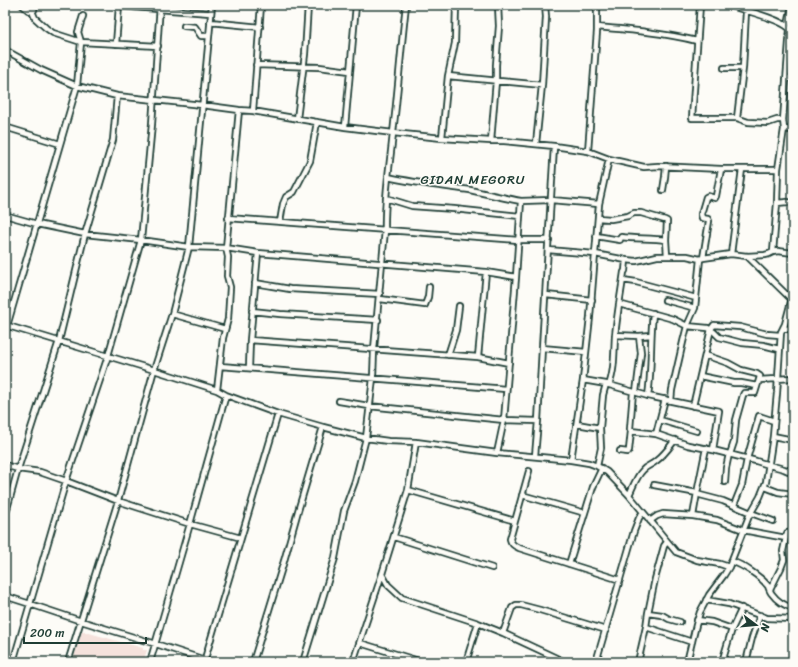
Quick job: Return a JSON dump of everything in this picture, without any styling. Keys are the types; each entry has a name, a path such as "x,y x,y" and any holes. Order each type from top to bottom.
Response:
{"street":[{"path":"22,5 28,10 32,11 35,18 53,33 81,42 158,46"},
{"path":"32,11 34,10 35,5"},
{"path":"116,44 118,5 160,7 210,13"},
{"path":"68,662 118,501 154,370 172,314 189,246 210,13 212,5"},
{"path":"253,111 261,5"},
{"path":"297,119 308,5"},
{"path":"346,127 356,5"},
{"path":"303,662 335,558 344,510 355,482 366,438 380,296 386,198 406,5"},
{"path":"442,138 448,76 455,43 456,5"},
{"path":"491,141 496,81 498,5"},
{"path":"536,144 542,85 546,17 544,5"},
{"path":"588,151 597,27 597,5"},
{"path":"700,5 692,118 737,118 748,122 768,123 777,120 784,120"},
{"path":"727,5 779,21 788,26"},
{"path":"773,252 778,169 784,128 790,29 788,26 792,14 792,5"},
{"path":"13,662 66,481 108,356 141,240 154,100 160,7"},
{"path":"737,118 743,68 746,11"},
{"path":"5,333 6,325 77,86 81,42 78,32 83,16"},
{"path":"210,22 260,27"},
{"path":"184,26 195,27 201,36 209,36"},
{"path":"597,27 677,36 697,41"},
{"path":"5,50 41,70 77,86 117,96 253,111 346,127 393,133 554,146 588,151 609,159 644,167 666,166 721,169 778,169"},
{"path":"256,65 303,66 350,71"},
{"path":"724,68 743,68"},
{"path":"448,76 542,85"},
{"path":"786,80 793,78"},
{"path":"5,516 18,469 59,341 85,234 113,140 117,96"},
{"path":"217,390 223,338 228,320 230,287 227,276 228,257 226,248 239,110"},
{"path":"280,222 283,204 286,197 294,192 310,161 317,122"},
{"path":"5,127 60,144"},
{"path":"784,128 793,130"},
{"path":"535,456 554,146"},
{"path":"571,460 583,380 592,300 599,204 609,159"},
{"path":"662,190 666,166"},
{"path":"671,401 672,390 687,326 695,308 701,258 709,220 702,218 701,214 706,197 708,196 715,198 716,196 721,169"},
{"path":"731,254 742,169"},
{"path":"388,177 469,190 521,201 551,200 599,204"},
{"path":"386,198 412,206 520,216"},
{"path":"497,453 504,420 521,201"},
{"path":"777,203 793,203"},
{"path":"598,218 611,219 628,216 634,213 645,214 667,221 667,256"},
{"path":"5,215 37,224 85,234 189,246 226,248 258,253 486,272 516,276"},
{"path":"228,218 518,240 548,240"},
{"path":"596,236 620,240 621,237 666,240"},
{"path":"548,250 595,254 626,260 636,260 657,256 687,256 701,258 731,254 747,256 769,254 778,251 793,253"},
{"path":"248,368 258,253"},
{"path":"687,662 697,620 706,600 729,567 743,530 765,487 769,465 773,436 780,335 785,324 792,299 747,256"},
{"path":"569,564 599,467 601,445 600,428 604,395 607,385 611,380 622,280 626,260"},
{"path":"478,357 486,272"},
{"path":"622,280 636,282 696,298"},
{"path":"255,283 290,290 380,296 425,305 430,287"},
{"path":"546,295 592,300"},
{"path":"666,300 695,308"},
{"path":"619,304 673,319 687,326 708,328 719,337 779,349"},
{"path":"448,356 456,330 459,306"},
{"path":"252,311 378,320"},
{"path":"648,396 653,313"},
{"path":"172,314 225,329"},
{"path":"6,325 217,390 226,395 278,414 366,438 388,441 416,442 589,463 607,472 629,495 676,552 697,560 729,567"},
{"path":"693,406 711,330 714,325 780,335"},
{"path":"783,328 793,330"},
{"path":"615,336 651,335"},
{"path":"620,451 628,452 634,392 641,353 639,336"},
{"path":"250,340 448,356 478,357 509,363"},
{"path":"542,348 586,352"},
{"path":"705,355 760,376 755,393 744,393 743,395 736,420 734,439 726,468 725,482"},
{"path":"220,366 506,389"},
{"path":"700,376 757,386"},
{"path":"760,380 793,378"},
{"path":"583,380 719,411 713,450"},
{"path":"150,662 226,395"},
{"path":"656,434 665,399"},
{"path":"339,401 369,406 504,420 538,421"},
{"path":"205,661 278,414"},
{"path":"734,505 742,485 747,459 759,416 774,421"},
{"path":"660,420 697,431"},
{"path":"576,424 600,428"},
{"path":"253,662 323,427"},
{"path":"631,431 656,434 688,445 706,448 776,466 793,473"},
{"path":"773,436 793,440"},
{"path":"629,495 643,470 667,452 675,440"},
{"path":"353,662 408,490 416,442"},
{"path":"693,516 706,448"},
{"path":"5,465 18,469 40,472 118,501 190,524 241,538"},
{"path":"529,470 514,521 510,539 511,543 519,548 620,580"},
{"path":"654,486 697,493 773,520"},
{"path":"765,487 778,492 793,494"},
{"path":"408,490 514,521"},
{"path":"522,495 585,513"},
{"path":"596,662 634,531 643,512"},
{"path":"650,521 663,514 693,516 717,520 743,530 786,538"},
{"path":"770,590 784,560 783,551 787,533 793,532"},
{"path":"394,537 492,568"},
{"path":"638,662 662,553 667,542"},
{"path":"731,561 752,571 767,585 774,597 793,608"},
{"path":"382,574 388,585 402,598 478,623 565,662"},
{"path":"5,596 211,662"},
{"path":"706,600 729,604 767,618 793,619"},
{"path":"503,633 512,608 516,605 521,605 606,630"},
{"path":"722,662 732,629 742,608"},
{"path":"648,613 662,615 680,622"},
{"path":"746,662 752,638 760,616"},
{"path":"697,620 712,622 732,629"},
{"path":"466,662 478,623"},
{"path":"646,627 692,642"},
{"path":"360,643 422,662"},
{"path":"792,662 793,654"}],"shaded area":[{"path":"82,631 147,650 143,662 72,662"}],"district":[{"name":"GIDAN MEGORU","path":"473,179"}]}
